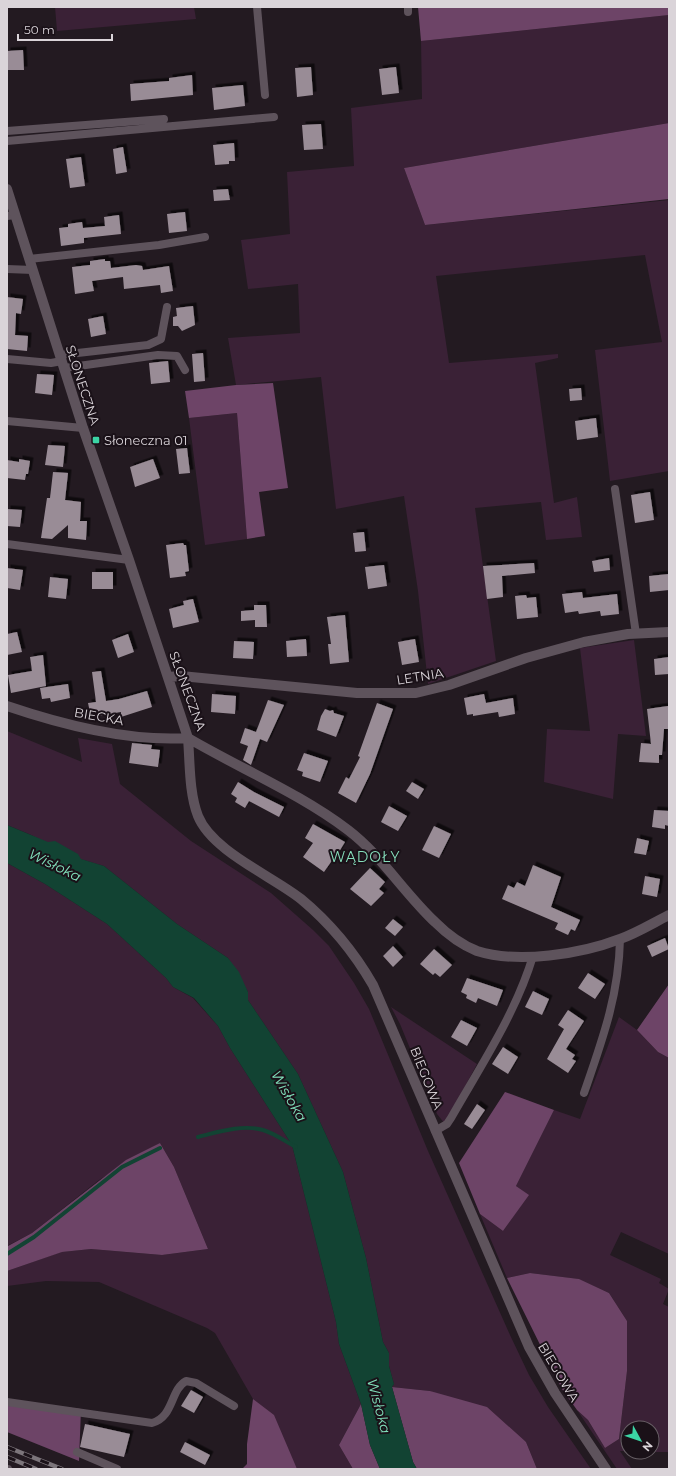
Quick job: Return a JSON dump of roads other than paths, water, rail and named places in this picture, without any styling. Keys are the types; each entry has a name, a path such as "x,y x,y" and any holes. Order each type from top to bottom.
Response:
{"street":[{"name":"SŁONECZNA","path":"7,189 11,215 33,270 83,428 129,560 188,738 308,804 348,831 378,860 436,923 462,944 478,951 501,955 533,956 565,953 620,939 669,915"},
{"name":"LETNIA","path":"168,677 188,677 357,693 416,693 449,685 526,658 584,642 636,634 669,632"},
{"name":"BIECKA","path":"7,706 54,722 109,732 165,739 188,738"},
{"name":"BIEGOWA","path":"188,738 195,806 210,836 302,900 333,930 352,952 370,980 381,1001 508,1303 534,1358 563,1407 606,1469"}],"lane":[{"path":"257,7 265,95"},
{"path":"7,141 274,117"},
{"path":"7,131 164,118"},
{"path":"29,259 159,245 206,237"},
{"path":"7,269 33,270"},
{"path":"7,359 51,363 148,345 161,339 167,307"},
{"path":"62,361 158,355 177,356 184,370"},
{"path":"7,421 83,428"},
{"path":"615,488 636,634"},
{"path":"7,544 129,560"},
{"path":"584,1093 607,1027 619,966 620,939"},
{"path":"435,1131 449,1121 492,1046 527,976 533,956"},
{"path":"7,1402 152,1423 164,1416 181,1385 186,1381 196,1383 234,1406"},
{"path":"77,1452 117,1469"}],"water":[{"name":"Wisłoka","path":"7,825 48,842 55,841 78,854 81,859 104,866 177,924 228,958 239,972 248,992 248,1000 298,1074 343,1172 366,1258 383,1342 389,1353 389,1366 394,1384 392,1387 413,1462 417,1469 380,1469 370,1445 361,1404 339,1344 336,1322 292,1145 230,1048 218,1026 194,998 173,987 166,978 107,924 45,884 7,863"}],"waterway":[{"path":"198,1137 230,1129 255,1128 271,1133 296,1147"},
{"path":"7,1254 34,1237 122,1167 160,1148"}],"railway":[{"path":"7,1447 62,1469"},
{"path":"7,1457 36,1469"}],"place":[{"name":"Słoneczna 01","path":"96,440"}],"district":[{"name":"WĄDOŁY","path":"365,857"}]}
